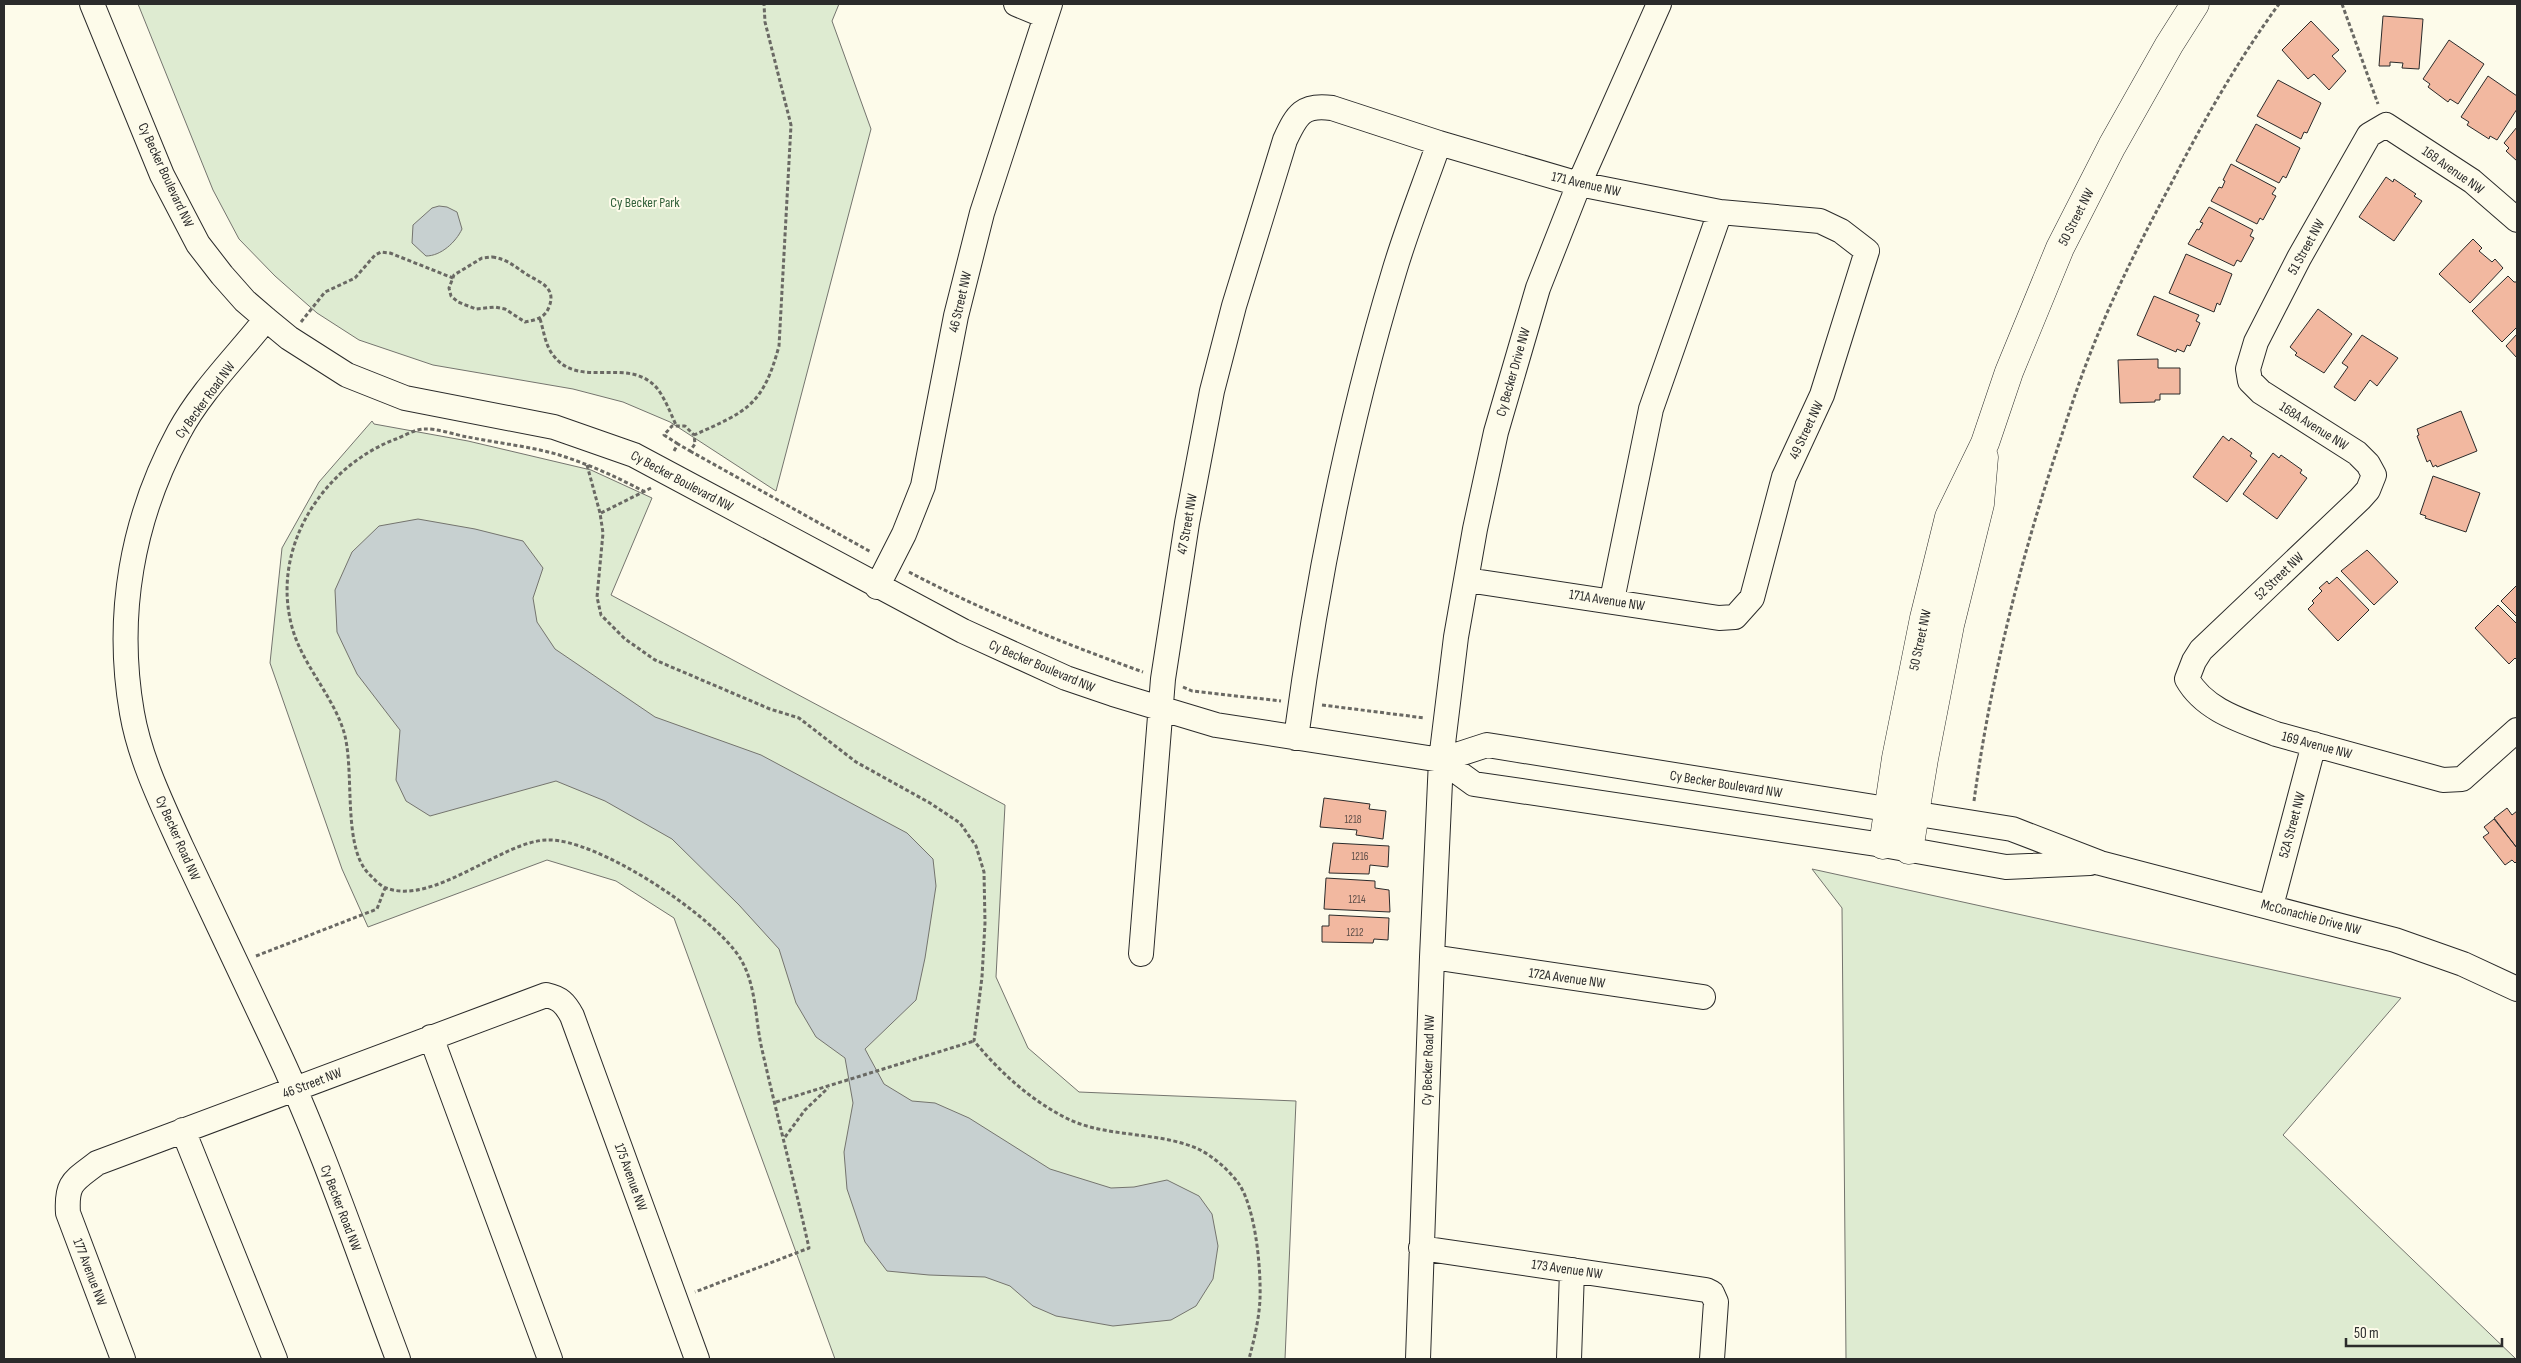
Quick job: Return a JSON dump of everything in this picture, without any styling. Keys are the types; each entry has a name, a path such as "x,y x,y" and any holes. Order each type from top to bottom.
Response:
{"main road":[{"name":"50 Street NW","path":"1883,845 1896,758 1924,618 1949,517 1985,444 2009,372 2060,248 2112,146 2169,45 2195,4"},
{"name":"50 Street NW","path":"1910,850 1950,624 1980,504 1985,444"}],"street":[{"name":"Cy Becker Boulevard NW","path":"92,4 162,175 198,244 222,276 266,319 289,338 348,375 377,388 405,398 554,427 590,437 665,470 877,587 963,632 1049,670 1112,694 1216,725 1441,760 1487,745 2012,829"},
{"name":"46 Street NW","path":"877,587 904,534 923,486 956,316 982,213 1048,10 1016,4"},
{"name":"Cy Becker Drive NW","path":"1441,760 1456,637 1484,483 1511,376 1538,288 1580,184 1659,4"},
{"name":"171 Avenue NW","path":"1304,109 1316,106 1332,108 1439,143 1580,184 1720,212 1820,221 1841,231 1867,251"},
{"name":"47 Street NW","path":"1142,954 1166,649 1212,391 1234,306 1285,140 1292,124 1304,109"},
{"name":"168 Avenue NW","path":"2386,124 2472,181 2517,220"},
{"name":"51 Street NW","path":"2250,381 2248,369 2256,342 2299,258 2369,135 2386,124"},
{"path":"1296,738 1326,546 1357,406 1394,271 1439,143"},
{"path":"1612,600 1651,409 1720,212"},
{"name":"49 Street NW","path":"1745,609 1752,598 1784,477 1822,396 1867,251"},
{"name":"Cy Becker Road NW","path":"266,319 203,398 181,429 163,464 137,537 129,576 126,668 132,715 159,796 296,1089 398,1359"},
{"name":"168A Avenue NW","path":"2250,381 2261,392 2357,453 2368,464 2374,475"},
{"name":"52 Street NW","path":"2187,679 2194,661 2202,650 2360,499 2368,490 2374,475"},
{"name":"171A Avenue NW","path":"1467,580 1612,600 1719,618 1735,617 1745,609"},
{"name":"169 Avenue NW","path":"2187,679 2195,694 2218,710 2276,734 2443,780 2462,779 2517,730"},
{"name":"52A Street NW","path":"2271,906 2314,744"},
{"name":"Cy Becker Boulevard NW","path":"1441,760 1474,784 1883,845"},
{"name":"Cy Becker Road NW","path":"1418,1359 1441,760"},
{"name":"McConachie Drive NW","path":"2012,829 2100,863 2271,906 2395,940 2462,964 2517,989"},
{"name":"McConachie Drive NW","path":"1883,845 2006,867 2100,863"},
{"name":"172A Avenue NW","path":"1432,957 1703,996"},
{"name":"46 Street NW","path":"71,1184 97,1163 183,1130 535,998 546,995 558,998"},
{"name":"175 Avenue NW","path":"558,998 566,1005 572,1016 697,1359"},
{"path":"431,1037 550,1359"},
{"path":"183,1130 275,1359"},
{"name":"177 Avenue NW","path":"71,1184 67,1196 68,1213 123,1359"},
{"name":"173 Avenue NW","path":"1421,1248 1691,1287 1712,1293 1716,1302 1712,1359"},
{"path":"1569,1359 1572,1270"}],"path":[{"path":"694,435 725,421 750,404 761,393 771,376 779,346 791,125 765,22 764,4"},
{"path":"1974,802 1981,748 2003,636 2024,554 2090,354 2144,234 2179,168 2248,48 2279,4"},
{"path":"2342,4 2386,124"},
{"path":"289,338 325,292 356,278 375,255 381,252 390,253 452,278"},
{"path":"492,257 512,262 524,273 537,278 550,290 549,308 540,319 525,322 505,309 468,308 451,296 449,288 452,278 462,269 482,258 492,257"},
{"path":"540,319 547,345 562,364 574,371 589,373 620,372 645,379 655,387 676,425"},
{"path":"676,425 685,426 694,435 695,444 690,451 664,435 667,430 676,425"},
{"path":"645,492 587,465 556,454 522,446 423,429 385,443 363,454 332,480 306,514 291,553 287,583 290,619 298,647 330,701 343,729 348,755 350,794 357,854 365,870 385,888 407,890 433,886 527,844 546,839 565,841 586,848 645,877 690,907 738,956 749,976 762,1046 785,1138 809,1248 676,1300"},
{"path":"600,513 650,489 665,470 678,444"},
{"path":"587,465 600,513 602,533 597,597 601,615 625,639 655,660 770,709 799,718 856,762 930,803 960,823 976,846 984,872 985,924 982,977 974,1041 998,1070 1025,1092 1068,1119 1196,1148 1222,1165 1240,1185 1250,1210 1257,1253 1259,1290 1256,1333 1249,1359"},
{"path":"236,963 378,908 385,888"},
{"path":"776,1102 974,1041"},
{"path":"785,1138 805,1110 831,1086"}],"green space":[{"name":"Cy Becker Park","path":"138,4 839,4 832,21 871,129 776,491 670,422 623,402 573,389 433,365 359,340 317,313 275,276 239,239 213,190"},
{"path":"372,421 374,424 468,441 591,470 652,498 611,595 1005,805 996,977 1028,1048 1079,1092 1296,1101 1285,1359 835,1359 674,918 616,881 547,860 368,927 342,869 270,663 282,548 319,482"},
{"path":"1812,869 2401,998 2283,1135 2516,1359 1846,1359 1842,908"}],"shaded area":[{"path":"439,206 447,207 457,212 462,229 456,239 442,251 426,256 412,243 413,225 432,208"},
{"path":"418,519 475,529 523,541 543,568 533,598 537,622 555,649 655,717 761,755 907,833 933,859 936,886 925,958 916,1000 865,1049 884,1084 912,1101 935,1103 969,1118 1050,1169 1111,1188 1134,1187 1167,1180 1199,1196 1212,1214 1218,1246 1213,1279 1196,1306 1171,1320 1113,1326 1056,1316 1033,1306 1010,1286 985,1277 887,1271 865,1242 847,1189 844,1152 853,1103 845,1058 816,1037 796,1003 779,949 739,905 672,839 605,801 556,781 430,816 406,801 396,780 400,730 357,674 337,632 335,590 352,552 379,526"}],"building":[{"path":"2383,16 2423,19 2419,69 2402,68 2403,63 2390,62 2390,66 2379,66"},
{"path":"2311,21 2339,50 2332,56 2346,71 2329,90 2314,74 2308,79 2282,50"},
{"path":"2449,40 2484,64 2458,104 2450,99 2448,102 2428,87 2430,84 2423,79"},
{"path":"2488,76 2517,96 2517,109 2497,140 2490,136 2489,139 2467,125 2469,122 2461,117"},
{"path":"2278,80 2321,103 2307,133 2304,132 2301,139 2257,116"},
{"path":"2256,124 2300,148 2286,178 2283,176 2279,183 2236,161"},
{"path":"2517,127 2517,161 2506,151 2509,148 2504,143"},
{"path":"2231,164 2276,188 2272,194 2276,196 2263,220 2260,218 2257,224 2211,201 2219,187 2222,188 2225,181 2223,180"},
{"path":"2386,177 2393,182 2394,179 2416,194 2414,196 2422,201 2394,241 2359,217"},
{"path":"2209,207 2253,230 2250,236 2254,238 2241,262 2237,260 2234,266 2188,244 2203,223 2200,222"},
{"path":"2473,239 2482,248 2479,251 2492,262 2495,259 2503,268 2470,303 2439,274"},
{"path":"2186,254 2232,274 2220,305 2217,303 2214,312 2169,293"},
{"path":"2508,276 2514,282 2517,282 2517,327 2502,342 2472,311"},
{"path":"2154,296 2199,315 2196,321 2200,323 2190,346 2187,345 2184,352 2177,349 2176,352 2137,335"},
{"path":"2318,309 2352,334 2324,373 2295,355 2297,353 2290,347"},
{"path":"2517,334 2517,358 2506,346"},
{"path":"2362,335 2398,358 2377,386 2370,380 2355,401 2334,387 2348,367 2342,363"},
{"path":"2158,359 2158,368 2180,368 2180,394 2160,394 2160,400 2155,400 2155,402 2120,403 2118,360"},
{"path":"2461,411 2477,451 2433,467 2430,460 2427,462 2417,436 2419,435 2417,429"},
{"path":"2223,436 2229,441 2231,438 2252,453 2250,456 2257,461 2227,502 2193,477"},
{"path":"2273,453 2279,458 2281,455 2302,470 2300,473 2307,478 2277,519 2243,494"},
{"path":"2433,476 2480,493 2466,532 2425,518 2426,516 2420,514"},
{"path":"2367,550 2398,582 2374,605 2341,571"},
{"path":"2337,577 2369,610 2338,641 2308,609 2314,603 2312,601 2322,591 2319,588 2327,581 2329,584"},
{"path":"2517,585 2517,617 2501,601"},
{"path":"2498,605 2517,624 2517,660 2515,658 2509,664 2475,628"},
{"path":"1324,798 1370,804 1369,809 1386,811 1383,839 1356,835 1357,830 1320,827"},
{"path":"2507,808 2512,815 2517,811 2517,848 2494,818"},
{"path":"2494,819 2517,848 2517,861 2515,863 2512,860 2505,865 2483,837 2489,833 2484,827"},
{"path":"1333,843 1389,846 1388,867 1370,865 1369,874 1329,873"},
{"path":"1326,878 1375,881 1375,888 1389,890 1390,912 1324,909"},
{"path":"1329,915 1389,918 1388,940 1374,939 1373,943 1322,942 1322,926 1329,926"}]}
